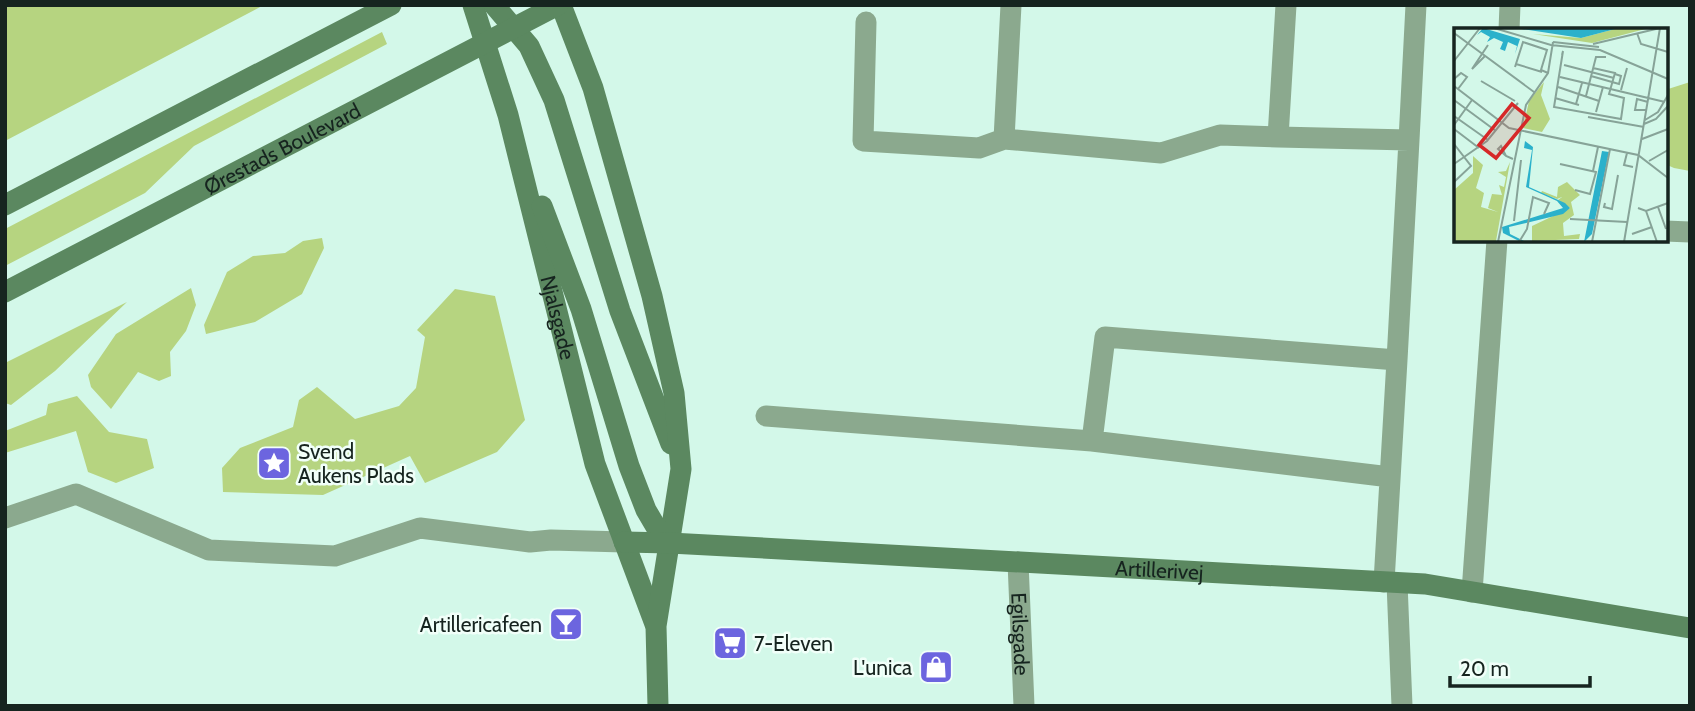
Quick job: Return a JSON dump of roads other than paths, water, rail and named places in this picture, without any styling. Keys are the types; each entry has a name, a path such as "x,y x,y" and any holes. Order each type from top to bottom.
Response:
{"street":[{"path":"5,205 391,5"},
{"name":"Njalsgade","path":"473,5 508,115 595,464 656,626"},
{"path":"494,5 529,46 554,100 620,311 681,469"},
{"name":"Njalsgade","path":"559,5 593,88 652,296 674,393 681,469 656,626 658,706"},
{"name":"Ørestads Boulevard","path":"5,292 559,5"},
{"path":"1004,139 1011,5"},
{"path":"1278,137 1286,5"},
{"path":"1402,706 1391,583 1390,477 1416,5"},
{"path":"1509,28 1510,5"},
{"path":"866,22 863,141 979,148 1004,139 1161,153 1220,135 1409,140"},
{"path":"508,115 581,309 629,466 646,510 656,527 670,542"},
{"path":"1667,231 1690,232"},
{"path":"1472,592 1497,242"},
{"path":"1092,442 1105,337 1397,360"},
{"path":"766,416 1092,442 1390,477"},
{"path":"5,518 76,494 209,550 335,555 420,528 530,542 624,542"},
{"name":"Artillerivej","path":"624,542 670,542 1425,584 1690,628"},
{"name":"Egilsgade","path":"1018,562 1024,706"}],"place":[{"name":"Svend Aukens Plads","path":"274,463"},
{"name":"Artillericafeen","path":"566,624"},
{"name":"7-Eleven","path":"730,643"},
{"name":"L'unica","path":"936,667"}]}
